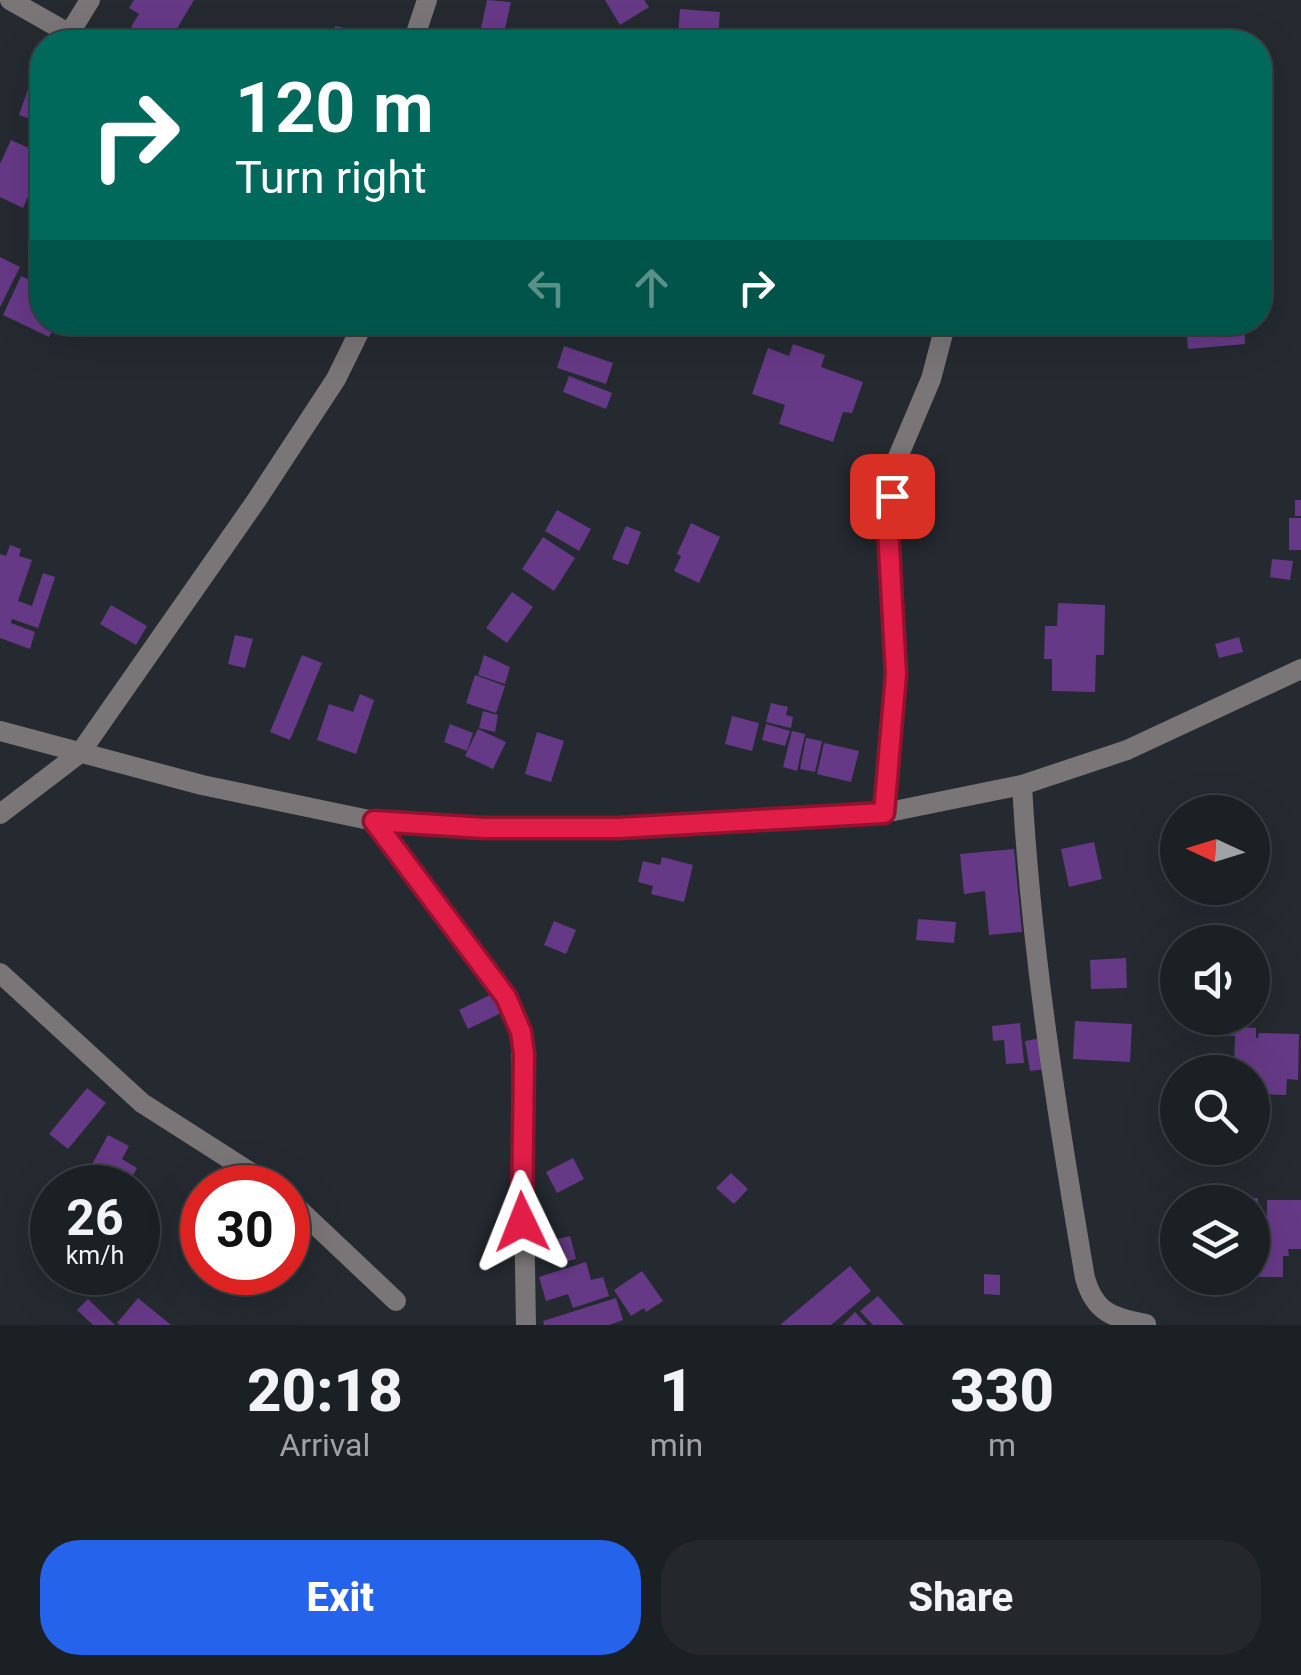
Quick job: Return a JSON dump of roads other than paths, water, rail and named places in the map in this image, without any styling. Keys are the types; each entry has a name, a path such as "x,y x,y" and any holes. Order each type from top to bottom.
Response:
{"street":[{"path":"10,0 63,30"},
{"path":"80,30 90,0"},
{"path":"417,30 427,0"},
{"path":"0,814 80,753 256,501 336,379 358,335"},
{"path":"884,813 896,674 888,529 895,464 931,379 943,335"},
{"path":"0,731 202,785 374,821 484,828 618,828 884,813 1022,784 1127,750 1301,669"},
{"path":"1022,784 1026,867 1053,1090 1085,1278 1091,1298 1103,1310 1120,1319 1146,1324"},
{"path":"374,821 506,997 521,1032 526,1325"},
{"path":"0,973 142,1103 239,1165"},
{"path":"310,1221 396,1301"}]}
